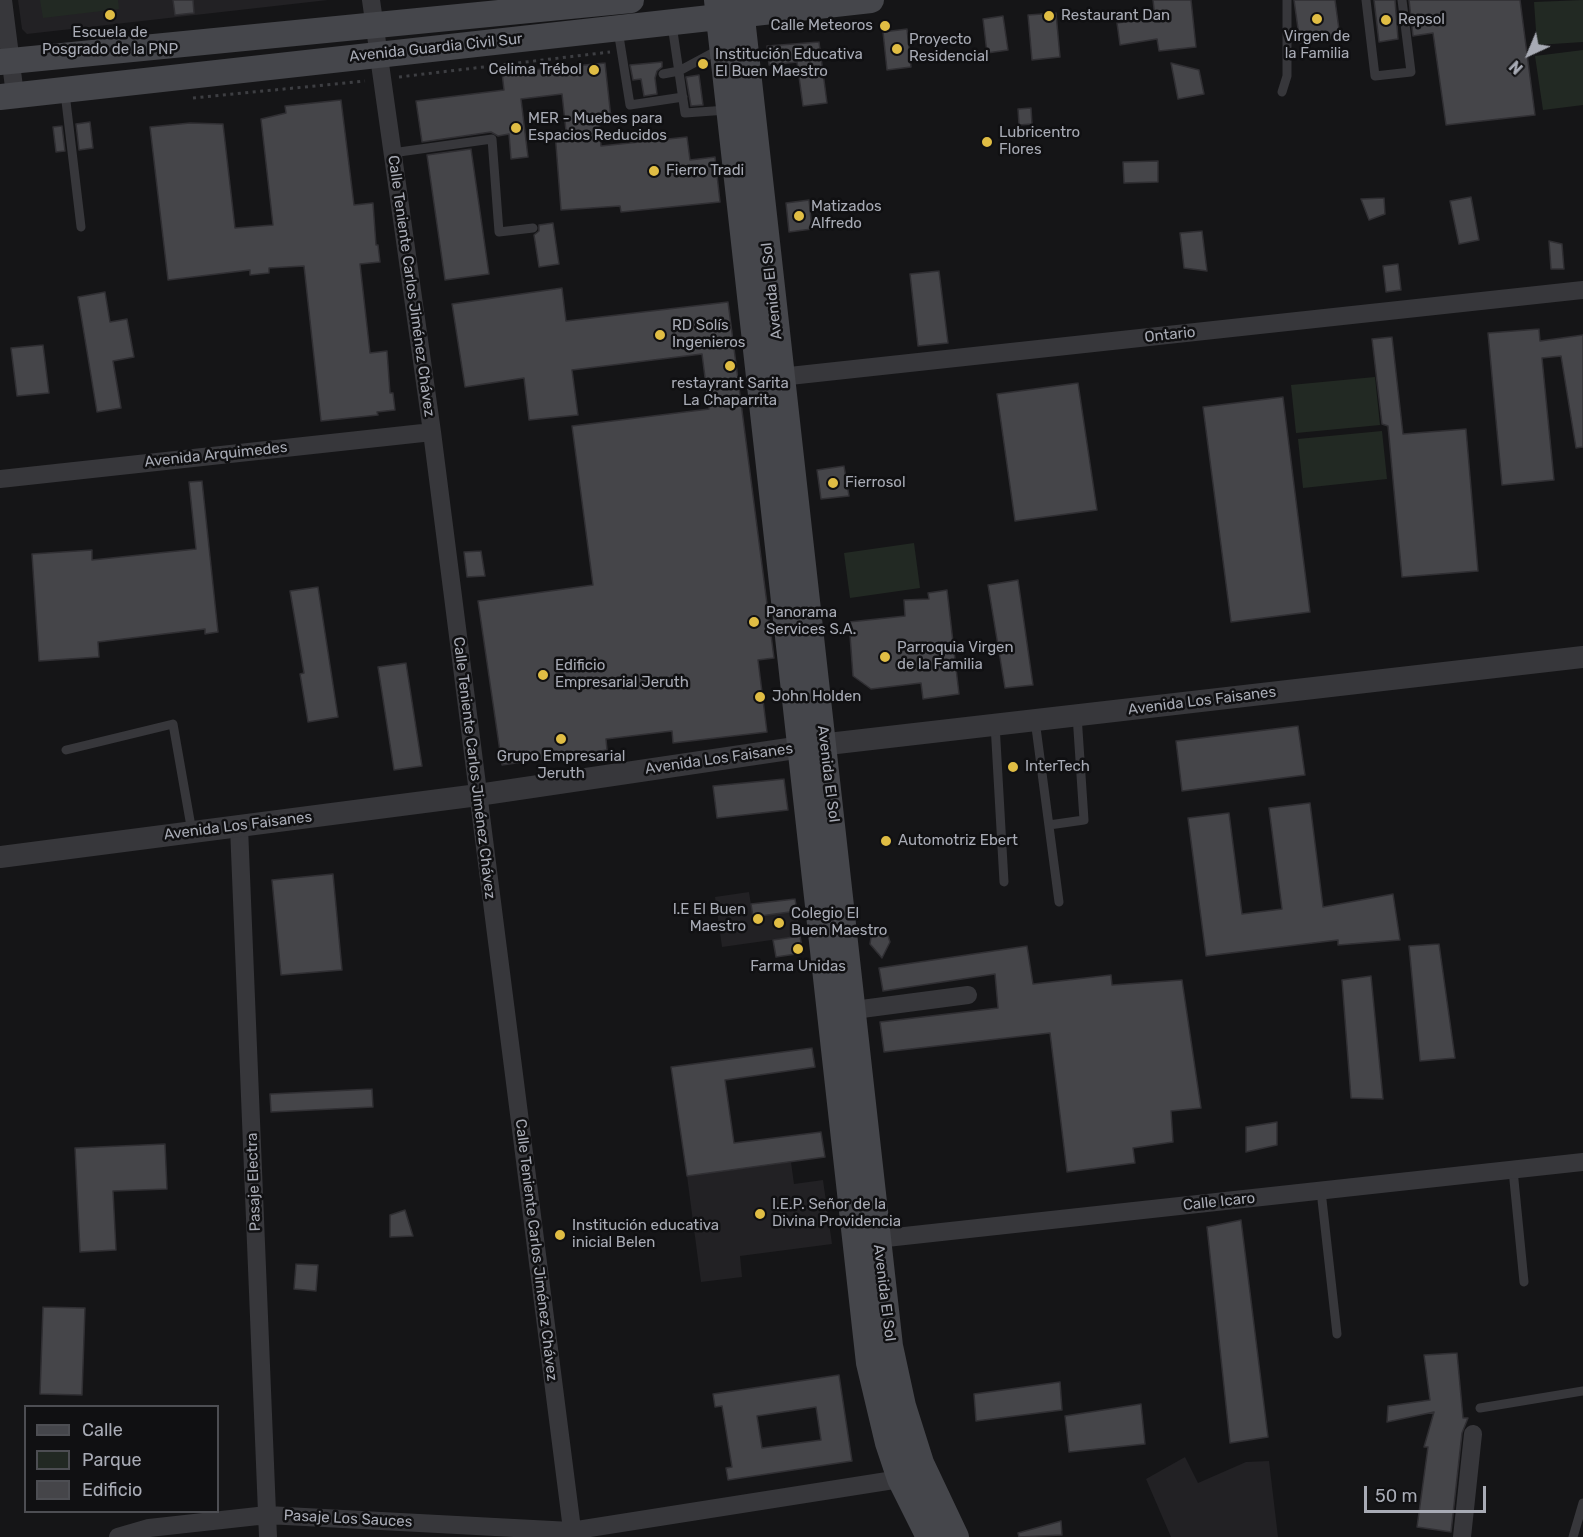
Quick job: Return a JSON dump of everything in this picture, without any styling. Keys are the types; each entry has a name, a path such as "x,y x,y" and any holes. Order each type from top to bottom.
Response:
{"main road":[{"name":"Avenida Guardia Civil Sur","path":"5,62 372,12 631,0"},
{"name":"Avenida Guardia Civil Sur","path":"7,96 671,23 729,8 872,0"},
{"name":"Avenida El Sol","path":"729,8 722,48 738,121"},
{"name":"Avenida El Sol","path":"729,8 738,121 813,745 866,1241 903,1406 921,1463 956,1537"},
{"name":"Avenida El Sol","path":"813,745 854,1010 870,1371 900,1479 928,1537"}],"street":[{"path":"3,0 7,96"},
{"name":"Calle Teniente Carlos Jiménez Chávez","path":"372,12 432,432 572,1534"},
{"name":"Ontario","path":"769,378 1583,290"},
{"name":"Avenida Arquimedes","path":"0,478 432,432"},
{"name":"Avenida Los Faisanes","path":"0,857 478,795 813,745 1583,657"},
{"name":"Pasaje Electra","path":"239,827 268,1537"},
{"path":"854,1010 968,995"},
{"name":"Calle Icaro","path":"866,1241 1583,1162"},
{"path":"1462,1537 1473,1434"},
{"name":"Pasaje Los Sauces","path":"118,1537 149,1528 267,1515 572,1534 900,1479"}],"lane":[{"path":"1282,92 1287,76 1287,0"},
{"path":"1366,0 1375,76 1410,72 1402,0"},
{"path":"671,23 685,113 738,121"},
{"path":"618,28 629,78 630,105 682,97"},
{"path":"663,74 679,71 722,48"},
{"path":"65,90 81,227"},
{"path":"392,153 492,139 500,232 533,228"},
{"path":"1049,825 1084,820 1077,715"},
{"path":"1035,720 1059,902"},
{"path":"66,750 173,724 192,832"},
{"path":"995,724 1004,882"},
{"path":"1513,1170 1524,1282"},
{"path":"1321,1191 1337,1334"},
{"path":"1480,1408 1583,1391"},
{"path":"1573,1537 1583,1503"}],"shaded area":[{"name":"Escuela de Posgrado de la PNP","path":"18,0 328,0 27,34 22,29"},
{"path":"749,892 753,917 797,911 800,936 722,947 715,897"},
{"name":"I.E.P. Señor de la Divina Providencia","path":"791,1162 794,1184 823,1180 832,1244 740,1256 742,1277 701,1282 687,1176"},
{"path":"1185,1457 1198,1483 1246,1462 1269,1461 1278,1537 1171,1537 1146,1479"}],"green space":[{"path":"40,0 118,0 119,9 43,18"},
{"path":"1583,0 1583,42 1537,45 1534,2"},
{"path":"1583,50 1583,105 1543,110 1535,56"},
{"path":"1375,377 1380,425 1296,433 1291,385"},
{"path":"1382,431 1387,479 1303,488 1298,439"},
{"path":"914,543 920,588 850,598 844,553"}],"building":[{"path":"173,0 193,0 194,13 175,15"},
{"path":"1153,0 1191,0 1196,47 1159,51 1157,39 1120,45 1117,23 1155,18"},
{"name":"Virgen de la Familia","path":"1294,0 1335,0 1340,37 1300,43"},
{"name":"Repsol","path":"1374,0 1395,0 1398,39 1379,42"},
{"path":"1409,0 1520,0 1535,115 1446,125 1433,33 1413,36"},
{"path":"1056,13 1060,57 1032,60 1028,15"},
{"path":"1003,16 1008,50 987,53 983,19"},
{"name":"Proyecto Residencial","path":"907,29 911,67 887,70 883,32"},
{"path":"819,42 827,103 803,106 797,62 769,65 767,46"},
{"path":"662,62 662,67 657,71 655,78 657,94 644,96 641,79 633,80 630,65"},
{"path":"605,63 611,118 599,119 601,146 687,137 690,160 715,157 720,202 621,212 620,206 561,210 555,132 566,131 562,94 521,99 528,157 511,159 509,134 498,136 491,132 422,142 416,101 504,90 502,73"},
{"path":"1171,63 1199,70 1204,94 1178,99"},
{"path":"699,75 703,105 691,106 686,77"},
{"path":"341,100 354,205 373,203 376,245 378,245 380,262 360,264 370,353 387,351 390,393 393,393 395,410 377,412 378,415 321,421 304,266 269,268 269,273 250,275 250,270 168,280 150,127 190,123 223,124 235,228 273,225 261,119 286,113 285,106"},
{"path":"1031,108 1032,124 1019,125 1018,109"},
{"path":"90,122 93,148 79,150 76,124"},
{"path":"62,126 65,151 56,152 53,127"},
{"path":"471,149 489,274 445,280 427,155"},
{"path":"1158,161 1158,182 1124,183 1123,162"},
{"path":"1471,197 1479,240 1459,244 1450,201"},
{"path":"1384,198 1385,214 1369,220 1361,199"},
{"name":"Matizados Alfredo","path":"809,200 812,229 789,232 786,203"},
{"path":"553,223 559,264 539,267 534,235 539,231 539,225"},
{"path":"1202,231 1207,271 1184,268 1180,233"},
{"path":"1549,241 1562,244 1564,269 1551,269"},
{"path":"1398,264 1401,290 1386,292 1383,266"},
{"path":"939,271 948,343 918,346 910,274"},
{"path":"562,288 566,321 728,302 774,658 758,660 767,732 673,743 672,731 606,739 607,750 502,765 478,601 593,585 572,426 709,409 702,354 572,370 578,415 529,420 524,378 465,387 452,304"},
{"path":"105,292 110,322 127,319 134,357 113,361 121,408 97,412 78,297"},
{"path":"1539,329 1540,341 1583,335 1583,447 1576,448 1561,356 1542,358 1554,480 1502,485 1488,333"},
{"path":"1392,337 1403,434 1466,429 1478,571 1402,577 1388,426 1382,424 1372,339"},
{"path":"43,345 49,393 17,396 11,348"},
{"path":"1078,383 1097,510 1015,521 997,394"},
{"path":"1283,397 1310,612 1231,622 1203,407"},
{"name":"Fierrosol","path":"844,466 849,496 821,499 817,470"},
{"path":"202,481 218,632 205,634 205,629 98,642 99,657 39,661 32,554 92,550 92,560 196,549 189,482"},
{"path":"481,551 485,576 467,577 464,552"},
{"path":"1018,580 1033,685 1005,688 988,585"},
{"path":"318,587 338,717 308,722 300,674 304,673 290,591"},
{"path":"947,590 959,694 923,699 921,683 871,689 853,676 849,622 905,616 904,600 929,599 928,593"},
{"path":"406,663 422,766 394,770 378,667"},
{"path":"1298,726 1305,775 1182,791 1176,741"},
{"path":"784,779 788,810 717,818 713,786"},
{"path":"1310,803 1323,907 1393,894 1400,940 1338,945 1338,940 1206,956 1188,818 1229,813 1242,914 1282,909 1269,808"},
{"path":"333,874 342,970 281,975 272,880"},
{"path":"795,899 797,911 753,917 751,904"},
{"path":"879,932 888,936 890,942 882,958 870,944 871,937"},
{"path":"800,936 803,953 776,957 773,940"},
{"path":"1439,944 1455,1058 1420,1061 1409,946"},
{"path":"1027,946 1033,984 1111,975 1112,985 1182,980 1201,1108 1171,1111 1173,1142 1133,1148 1135,1163 1067,1172 1050,1033 884,1052 880,1022 998,1008 995,974 883,991 879,968"},
{"path":"1371,976 1383,1099 1351,1098 1342,980"},
{"path":"812,1048 815,1067 725,1080 734,1143 821,1132 825,1157 687,1176 671,1067"},
{"path":"372,1089 373,1107 271,1112 270,1094"},
{"path":"1277,1122 1277,1145 1246,1152 1246,1127"},
{"path":"165,1144 167,1189 113,1191 116,1250 80,1252 75,1148"},
{"path":"405,1210 413,1236 390,1237 390,1215"},
{"path":"1241,1220 1268,1437 1230,1443 1207,1227"},
{"path":"296,1264 318,1265 316,1291 294,1289"},
{"path":"43,1307 85,1308 82,1395 40,1394"},
{"path":"1457,1353 1463,1418 1468,1418 1462,1433 1451,1532 1417,1527 1428,1447 1424,1447 1434,1412 1387,1422 1388,1406 1430,1400 1424,1355"},
{"path":"839,1375 852,1461 728,1480 726,1468 732,1467 722,1406 715,1407 713,1394","holes":["816,1407 821,1440 762,1448 757,1416"]},
{"path":"1060,1382 1062,1410 976,1421 974,1394"},
{"path":"1141,1404 1145,1444 1069,1452 1065,1416"},
{"path":"1061,1521 1062,1535 1019,1537 1018,1533"}],"place":[{"name":"Escuela de Posgrado de la PNP","path":"110,15"},
{"name":"Restaurant Dan","path":"1049,16"},
{"name":"Virgen de la Familia","path":"1317,19"},
{"name":"Repsol","path":"1386,20"},
{"name":"Calle Meteoros","path":"885,26"},
{"name":"Proyecto Residencial","path":"897,49"},
{"name":"Institución Educativa El Buen Maestro","path":"703,64"},
{"name":"Celima Trébol","path":"594,70"},
{"name":"MER - Muebes para Espacios Reducidos","path":"516,128"},
{"name":"Lubricentro Flores","path":"987,142"},
{"name":"Fierro Tradi","path":"654,171"},
{"name":"Matizados Alfredo","path":"799,216"},
{"name":"RD Solís Ingenieros","path":"660,335"},
{"name":"restayrant Sarita La Chaparrita","path":"730,366"},
{"name":"Fierrosol","path":"833,483"},
{"name":"Panorama Services S.A.","path":"754,622"},
{"name":"Parroquia Virgen de la Familia","path":"885,657"},
{"name":"Edificio Empresarial Jeruth","path":"543,675"},
{"name":"John Holden","path":"760,697"},
{"name":"Grupo Empresarial Jeruth","path":"561,739"},
{"name":"InterTech","path":"1013,767"},
{"name":"Automotriz Ebert","path":"886,841"},
{"name":"I.E El Buen Maestro","path":"758,919"},
{"name":"Colegio El Buen Maestro","path":"779,923"},
{"name":"Farma Unidas","path":"798,949"},
{"name":"I.E.P. Señor de la Divina Providencia","path":"760,1214"},
{"name":"Institución educativa inicial Belen","path":"560,1235"}]}
